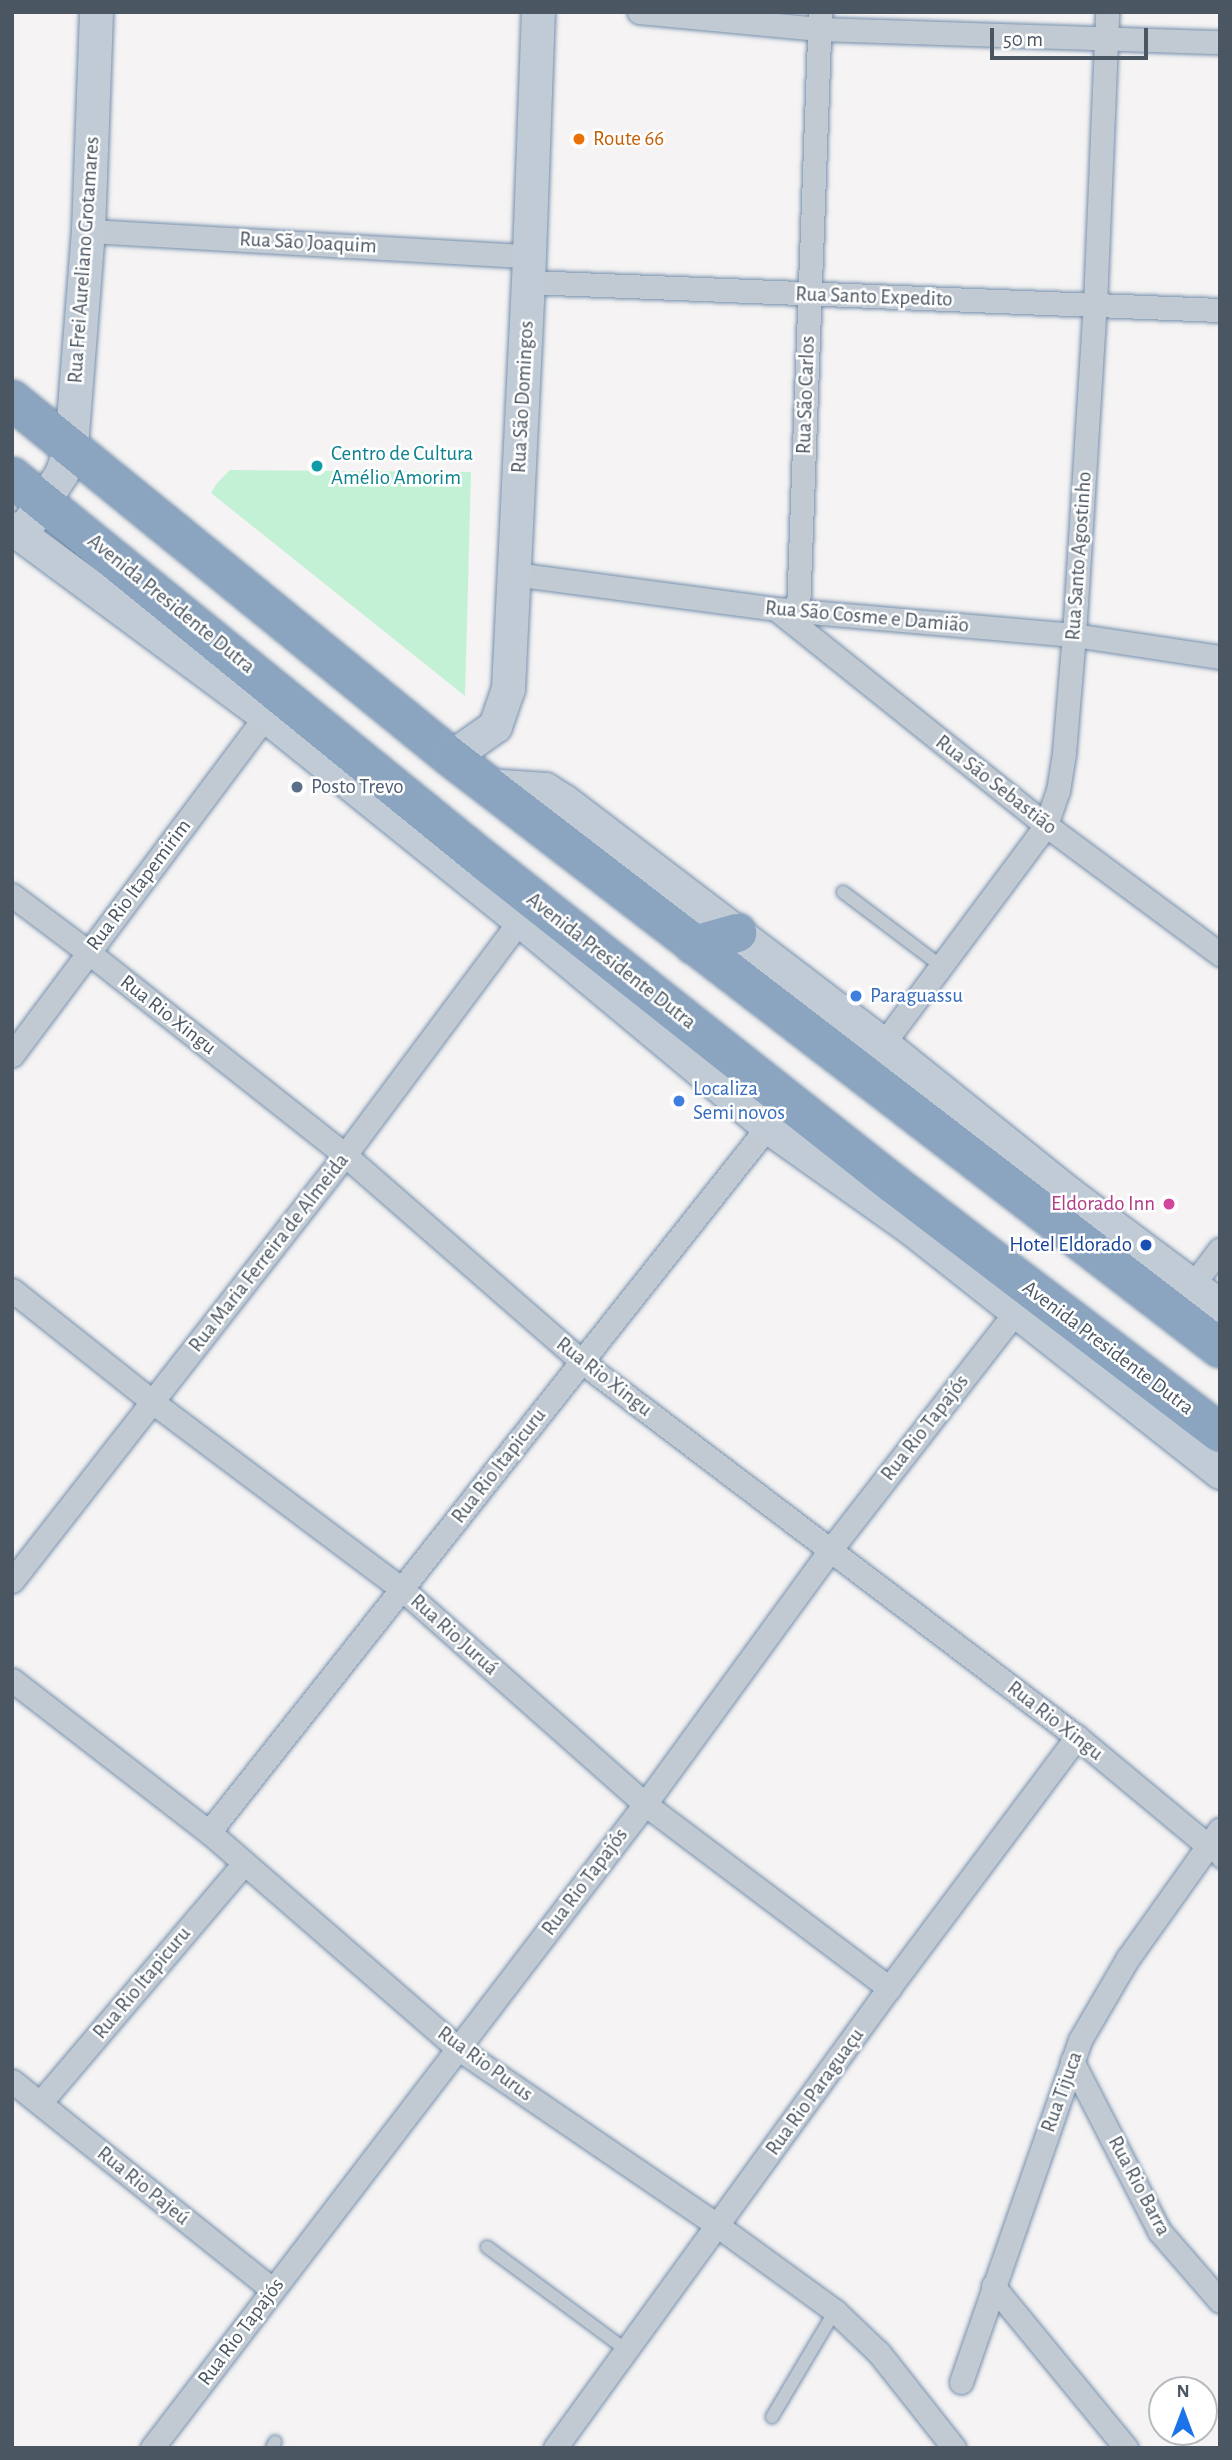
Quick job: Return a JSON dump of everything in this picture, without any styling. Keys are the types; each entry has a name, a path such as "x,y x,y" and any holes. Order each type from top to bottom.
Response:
{"highway":[{"path":"12,400 451,757 1220,1348"},
{"name":"Avenida Presidente Dutra","path":"12,477 45,501 217,661 487,863 778,1113 893,1184 1220,1433"},
{"path":"370,801 487,863"},
{"path":"694,945 737,933"},
{"path":"893,1184 911,1228"}],"street":[{"name":"Rua Frei Aureliano Grotamares","path":"15,535 45,501 61,474 71,446 88,231 96,12"},
{"name":"Rua São Domingos","path":"451,757 489,731 502,708 511,667 538,12"},
{"path":"639,12 1220,42"},
{"name":"Rua Santo Agostinho","path":"884,1044 1046,825 1058,791 1074,635 1096,304 1107,12"},
{"name":"Rua São Carlos","path":"787,610 810,295 820,21"},
{"name":"Rua São Joaquim","path":"88,231 528,269"},
{"name":"Rua Santo Expedito","path":"528,269 810,295 1220,310"},
{"name":"Avenida Presidente Dutra","path":"15,535 217,661 266,716 370,801 520,920 778,1113 911,1228 1015,1313 1220,1472"},
{"name":"Rua São Cosme e Damião","path":"514,574 787,610 1074,635 1220,657"},
{"name":"Rua São Sebastião","path":"787,610 1046,825 1220,954"},
{"name":"Rua Rio Itapemirim","path":"12,1055 266,716"},
{"path":"487,785 545,789 884,1044 1071,1195 1220,1306"},
{"name":"Rua Rio Xingu","path":"12,895 89,952 345,1155 582,1362 831,1549 1215,1845"},
{"name":"Rua Maria Ferreira de Almeida","path":"12,1581 345,1155 520,920"},
{"name":"Rua Rio Itapicuru","path":"209,1832 778,1113"},
{"path":"1192,1286 1220,1249"},
{"name":"Rua Rio Juruá","path":"12,1290 153,1404 402,1589 645,1804 889,1988"},
{"name":"Rua Rio Tapajós","path":"152,2448 645,1804 831,1549 1015,1313"},
{"name":"Rua Rio Purus","path":"12,1679 209,1832 459,2049 835,2311 879,2353 954,2448"},
{"name":"Rua Rio Paraguaçu","path":"555,2448 889,1988 1077,1737"},
{"name":"Rua Tijuca","path":"961,2382 1073,2061 1100,2003 1215,1845"},
{"name":"Rua Rio Itapicuru","path":"40,2103 244,1863"},
{"name":"Rua Rio Barra","path":"1073,2061 1160,2232 1220,2301"},
{"name":"Rua Rio Pajeú","path":"12,2081 273,2290"},
{"path":"993,2286 1126,2448"}],"lane":[{"path":"844,892 941,966"},
{"path":"487,2247 626,2350"},
{"path":"772,2417 835,2311"}],"green space":[{"path":"230,470 471,472 465,696 211,493"}],"place":[{"name":"Route 66","path":"579,139"},
{"name":"Centro de Cultura Amélio Amorim","path":"317,466"},
{"name":"Posto Trevo","path":"297,787"},
{"name":"Paraguassu","path":"856,996"},
{"name":"Localiza Semi novos","path":"679,1101"},
{"name":"Eldorado Inn","path":"1169,1204"},
{"name":"Hotel Eldorado","path":"1146,1245"}]}
